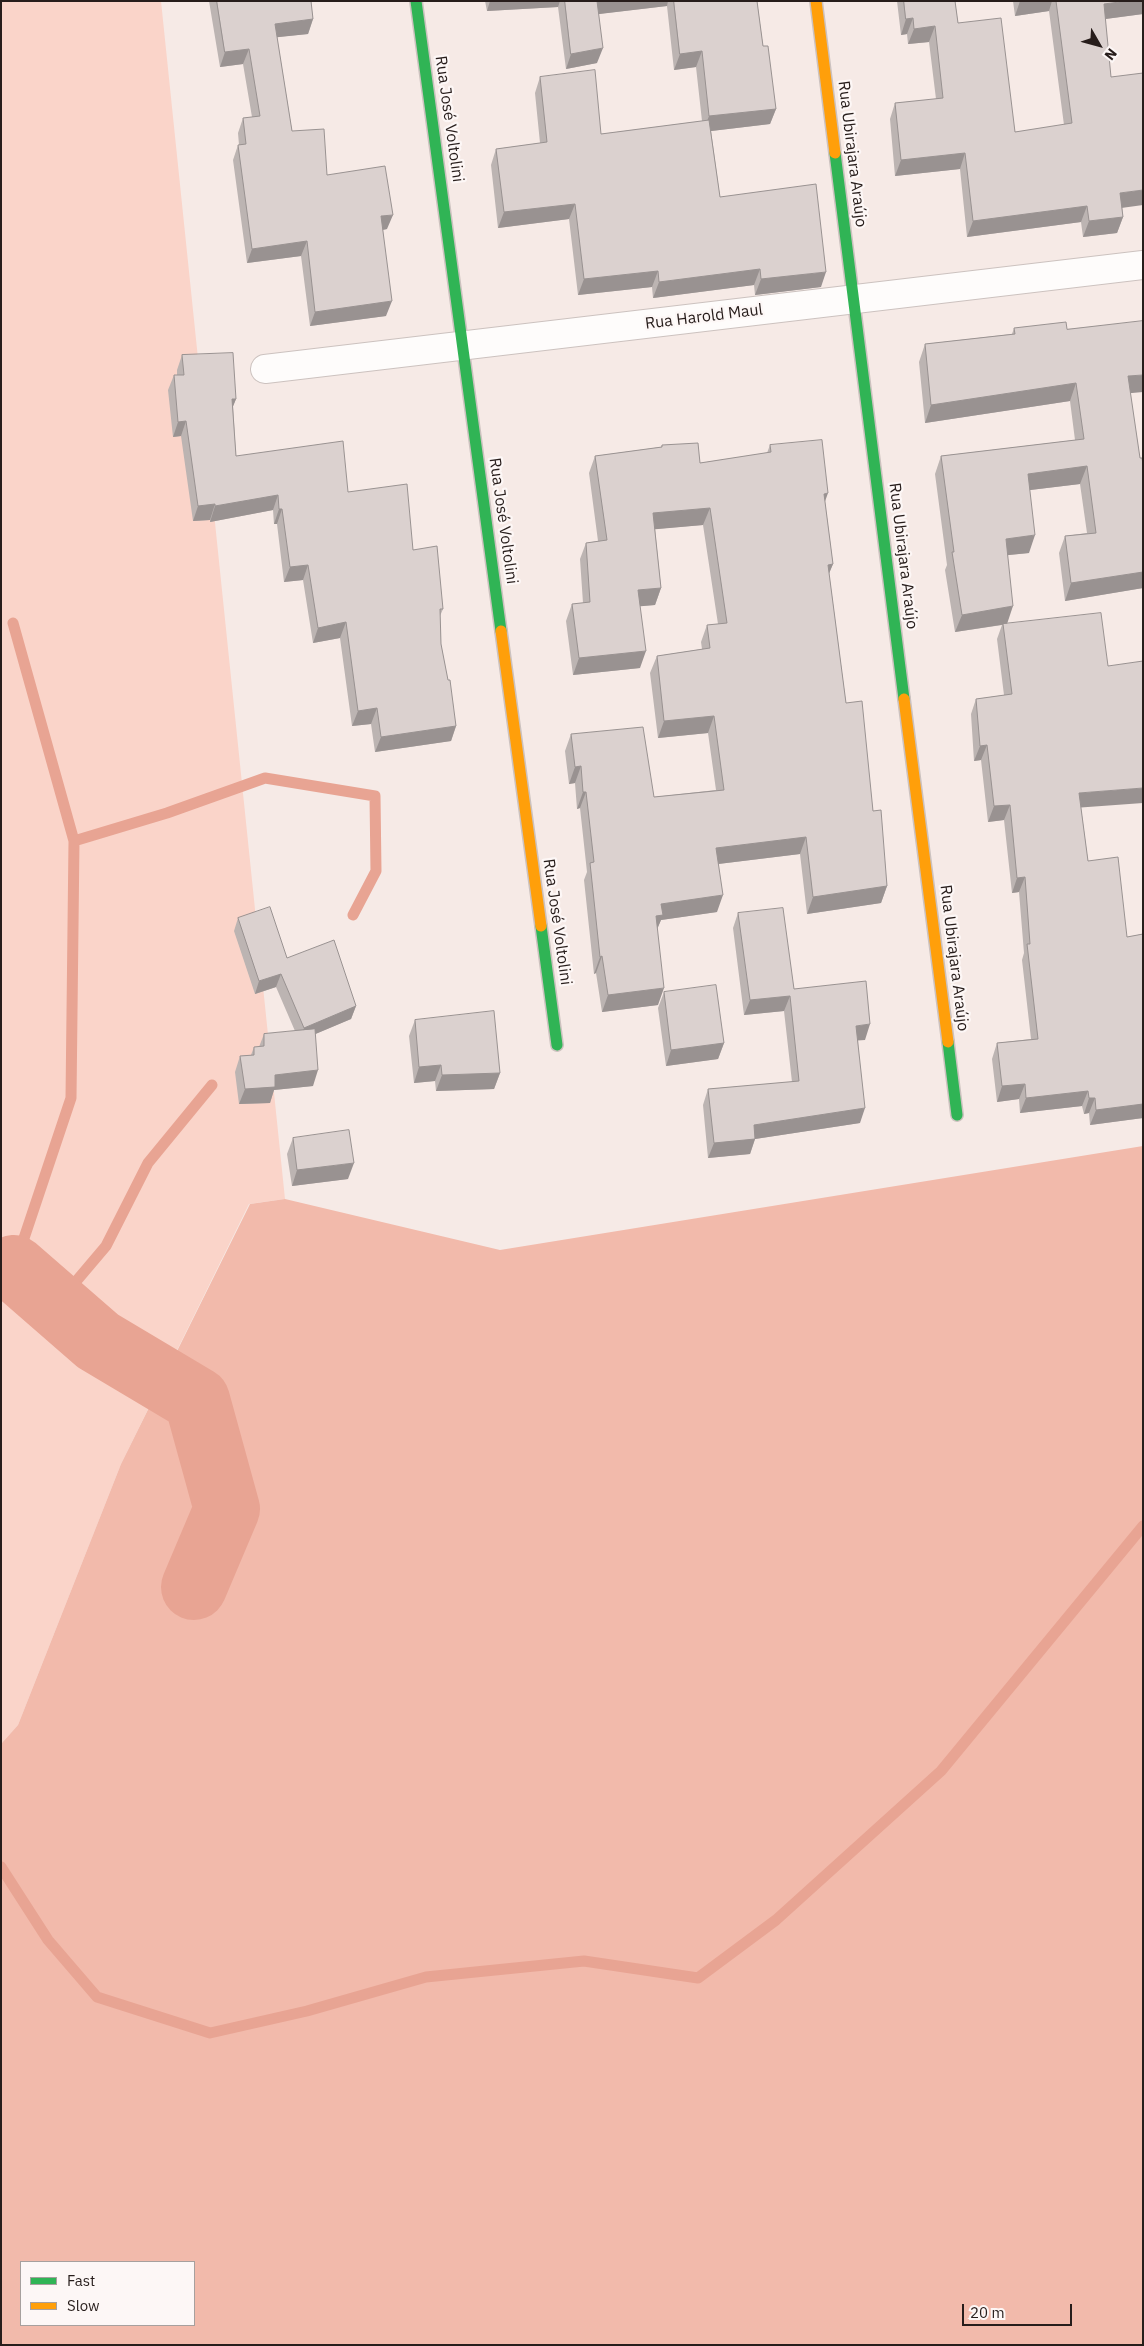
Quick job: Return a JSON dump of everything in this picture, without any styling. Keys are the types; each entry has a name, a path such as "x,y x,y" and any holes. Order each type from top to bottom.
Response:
{"street":[{"name":"Rua José Voltolini","path":"416,1 557,1044"},
{"name":"Rua Ubirajara Araújo","path":"816,1 957,1115"},
{"name":"Rua Harold Maul","path":"265,369 1143,265"}],"shaded area":[{"path":"1,1 161,1 285,1199 249,1204 121,1464 18,1725 1,1744"},
{"path":"1143,1146 1143,2345 1,2345 1,1744 18,1725 121,1464 250,1204 285,1199 500,1250"}],"building":[{"path":"217,1 311,1 313,19 275,24 292,131 324,129 327,175 385,166 393,215 381,216 392,301 315,312 307,241 252,249 238,145 246,144 243,118 260,116 249,49 225,52"},
{"path":"565,1 597,1 603,48 571,54"},
{"path":"674,1 757,1 763,46 768,46 776,109 709,116 702,51 680,54"},
{"path":"904,1 955,1 958,23 1001,18 1015,132 1072,123 1056,1 1127,1 1104,4 1111,77 1143,73 1143,190 1120,193 1123,217 1089,221 1087,206 973,221 965,153 901,160 895,103 943,98 935,26 914,29 913,18 906,19"},
{"path":"595,70 601,134 709,120 720,197 816,184 826,272 761,279 760,269 659,282 658,271 584,279 575,204 504,212 496,149 547,142 540,77"},
{"path":"1143,321 1143,375 1128,376 1140,458 1142,458 1143,464 1143,572 1071,583 1065,536 1096,533 1087,466 1028,474 1035,535 1006,539 1013,606 962,615 952,552 954,552 941,456 1084,439 1076,383 931,405 925,344 1015,334 1014,328 1066,322 1067,329"},
{"path":"233,353 236,399 232,399 236,456 343,441 348,492 407,484 413,550 437,546 443,609 440,609 441,644 448,680 450,680 456,726 381,737 377,708 358,711 346,622 318,628 308,565 290,567 282,509 279,509 278,495 215,506 215,504 198,506 186,421 178,422 174,375 184,375 182,355"},
{"path":"822,440 828,493 824,494 833,564 828,565 846,703 862,701 873,811 881,810 887,886 813,897 806,837 716,848 723,895 661,904 663,915 656,916 664,988 608,995 602,956 600,957 590,863 594,862 586,792 583,792 581,766 575,767 571,734 643,727 654,797 724,790 714,716 664,721 657,656 710,648 707,625 727,623 710,508 653,513 661,588 638,590 646,651 579,658 572,604 590,602 586,543 607,540 595,456 662,447 662,445 698,443 700,463 771,452 770,445"},
{"path":"1101,613 1108,666 1143,661 1143,788 1079,793 1088,861 1118,857 1127,937 1143,934 1143,1104 1096,1110 1095,1098 1089,1098 1088,1091 1026,1098 1025,1084 1002,1086 997,1043 1038,1039 1027,944 1030,944 1025,877 1017,878 1010,805 994,806 987,745 980,746 976,699 1012,694 1003,624"},
{"path":"270,907 287,958 334,940 356,1006 304,1028 281,974 259,981 238,918"},
{"path":"783,908 794,989 866,981 870,1024 856,1026 865,1108 754,1125 755,1139 714,1143 708,1089 799,1081 790,996 750,1000 738,913"},
{"path":"716,985 724,1043 671,1050 664,992"},
{"path":"494,1011 500,1073 442,1075 441,1065 419,1067 415,1020"},
{"path":"315,1029 318,1070 275,1075 275,1087 245,1089 240,1056 254,1055 254,1047 264,1046 264,1034"},
{"path":"349,1130 354,1163 297,1170 293,1138"}],"waterway":[{"path":"1,1284 14,1268 71,1098 74,841 13,623"},
{"path":"74,841 167,813 265,778 375,796 376,871 353,915"},
{"path":"56,1305 106,1246 148,1163 212,1085"},
{"path":"14,1268 98,1341 197,1400 227,1509 194,1587"},
{"path":"1,1867 48,1940 97,1997 210,2033 307,2011 426,1977 584,1961 698,1978 776,1920 941,1771 1143,1526"}],"traffic: fast":[{"path":"416,1 501,631"},
{"path":"835,153 904,699"},
{"path":"541,926 557,1045"},
{"path":"948,1042 957,1115"}],"traffic: slow":[{"path":"816,1 835,153"},
{"path":"501,631 541,926"},
{"path":"904,699 948,1042"}]}
